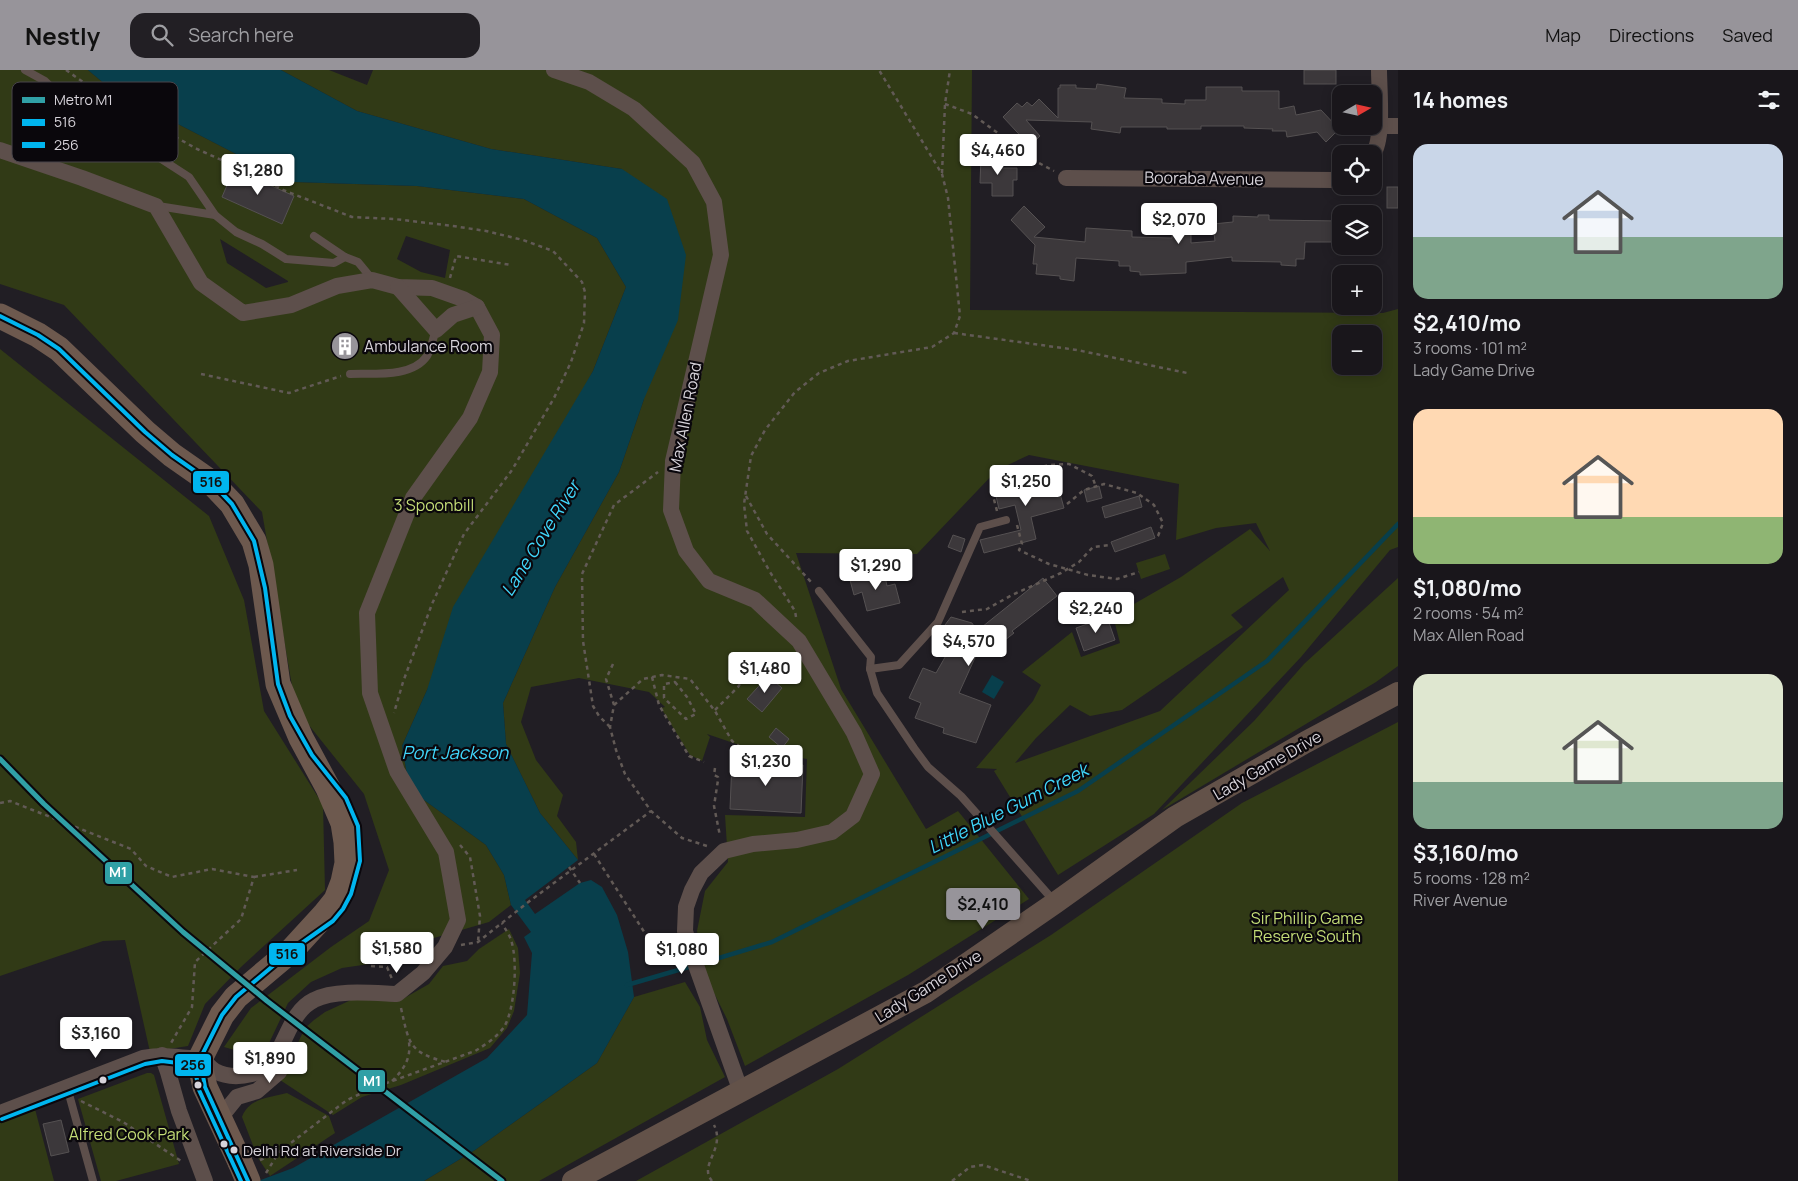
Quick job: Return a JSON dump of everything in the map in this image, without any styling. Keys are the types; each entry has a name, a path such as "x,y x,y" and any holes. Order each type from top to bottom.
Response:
{"main road":[{"path":"0,316 38,335 59,349 145,432 172,455 212,484 232,504 254,542 261,565 278,684 301,738 312,755 337,805 343,823 347,863 343,882 336,900 324,916 292,950 236,997 222,1015 200,1059 205,1087 220,1118 252,1170"},
{"name":"Lady Game Drive","path":"574,1181 926,992 1175,817 1306,742 1398,693"}],"street":[{"name":"Max Allen Road","path":"554,70 589,82 634,110 693,163 714,202 720,255 673,461 671,510 686,551 709,581 755,600 799,641 854,732 872,774 853,816 832,832 797,840 723,847"},
{"path":"1379,70 1379,85"},
{"path":"1382,126 1398,126"},
{"path":"0,150 12,154"},
{"path":"0,1113 69,1092 143,1058 167,1055 200,1059 214,1071 233,1076 252,1074 264,1070 271,1062 293,1021 316,998 346,993 397,994 422,973 445,947 458,920 446,852 398,772 370,693 367,614 413,498 470,418 490,372 492,334 477,307 463,299 432,288 398,287 372,280 337,286 291,304 243,313 201,283 156,206 33,162"},
{"name":"Booraba Avenue","path":"1066,178 1332,180"},
{"path":"398,287 436,330 453,315 477,307"},
{"path":"723,847 701,873 692,890 686,907 685,931 741,1092"},
{"path":"220,1118 237,1097 257,1091 279,1072 299,1028 310,1015 330,1000 346,993"},
{"path":"167,1055 168,1072 178,1111 202,1174"}],"lane":[{"path":"25,70 46,82"},
{"path":"165,162 189,178 215,215 236,232 262,244 286,259 334,263 345,257"},
{"path":"156,206 215,215"},
{"path":"314,236 345,257 358,262 372,280"},
{"path":"350,374 405,371 419,365 428,355 436,330"},
{"path":"870,669 899,665 938,622 980,527 1006,520"},
{"path":"819,591 872,657 870,669 877,693 928,767 961,796 1055,903"},
{"path":"69,1092 93,1181"}],"path":[{"path":"66,70 83,82"},
{"path":"879,70 942,174"},
{"path":"799,641 794,611 747,531 744,504 751,456 765,430 794,392 819,373 848,361 932,347 954,332 960,316 948,198 942,174 945,104 950,70"},
{"path":"945,104 972,114 1037,162 1066,178"},
{"path":"178,139 196,149 295,194"},
{"path":"446,293 456,256 511,265"},
{"path":"954,332 1077,350 1187,373"},
{"path":"201,374 289,393 350,374"},
{"path":"610,727 598,716 593,706 583,641 582,574 614,505 673,461"},
{"path":"998,513 992,492 1006,489 1006,474 1050,465 1069,464 1092,476 1096,487"},
{"path":"1067,504 1084,490 1104,484 1137,493 1154,505 1163,523 1158,536 1155,538"},
{"path":"746,495 767,534 819,591"},
{"path":"1018,526 1022,544 1019,550 1049,564 1088,575 1116,579 1138,572"},
{"path":"962,612 987,609 1066,570 1079,562 1093,548 1108,545"},
{"path":"613,664 606,679 614,705 610,727 625,774 650,811 682,838 723,847 714,806 718,780 718,777 714,776 715,768"},
{"path":"715,711 738,687 743,679 742,670"},
{"path":"614,705 643,679 662,675 690,679 715,711 732,741 749,753 802,749"},
{"path":"652,677 659,706 689,756 704,762"},
{"path":"394,713 403,682"},
{"path":"674,682 687,697 696,714 686,720 664,698 664,690 664,684 674,682"},
{"path":"656,692 664,690"},
{"path":"0,803 10,801 131,849 146,866 172,877 212,869 254,877 298,870"},
{"path":"445,947 478,942 650,811"},
{"path":"594,854 650,941 670,953 692,954"},
{"path":"568,867 580,883"},
{"path":"167,1055 171,1042 192,1007 195,962 241,919 254,877"},
{"path":"478,942 480,916"},
{"path":"252,1170 279,1152 347,1100 373,1088 475,1051 488,1043 504,1027 510,1010 516,970 515,954 511,939 502,923"},
{"path":"371,966 388,967 409,1041 410,1050 407,1062 392,1082"},
{"path":"409,1041 422,1054 447,1062"},
{"path":"69,1092 123,1122 202,1174"},
{"path":"706,1111 718,1133 717,1145 710,1158 708,1170 709,1178 712,1181"},
{"path":"252,1170 266,1174 279,1152"},
{"path":"952,1181 970,1167 983,1165 1031,1181"}],"green space":[{"name":"3 Spoonbill","path":"0,70 88,70 102,82 12,82 12,162 178,162 178,124 265,169 264,172 294,182 417,186 524,199 597,238 626,287 593,371 427,690 402,746 408,780 424,800 486,845 504,875 511,905 489,922 427,940 390,961 342,968 311,982 288,1003 262,1058 224,1047 251,1008 331,947 369,921 389,870 364,794 296,709 262,512 64,305 0,284","holes":["406,236 450,250 445,278 421,272 397,259","220,239 288,281 266,288 227,263"]},
{"path":"281,70 329,70 367,85 373,70 972,70 970,310 1332,313 1332,315 1382,315 1382,313 1398,309 1398,547 1390,550 1301,657 1154,814 1058,875 994,771 997,769 976,768 1033,701 1041,685 1022,672 1072,632 1081,657 1120,643 1113,616 1181,577 1250,529 1270,551 1256,523 1216,528 1176,540 1179,484 1029,455 997,470 917,554 796,553 841,689 926,829 958,811 1029,899 908,975 745,1066 727,1019 707,979 697,931 705,891 728,862 725,815 805,817 807,759 751,749 707,734 710,737 702,761 690,755 661,708 665,707 649,692 579,678 531,687 521,722 536,760 563,795 557,816 576,842 578,860 540,813 506,744 503,703 555,587 619,472 644,399 622,169 491,149 357,111","holes":["1283,577 1289,590 1160,711 1015,763 1036,738 1070,705 1090,716 1122,710 1243,627 1231,615"]},
{"path":"0,349 209,516 244,600 264,711 323,805 325,890 241,967 205,1004 188,1046 150,1052 125,940 103,941 0,976"},
{"path":"1165,554 1170,569 1141,579 1136,563"},
{"path":"1398,578 1398,666 1376,682 1162,810 1254,721 1304,664"},
{"name":"Sir Phillip Game Reserve South","path":"1398,722 1398,1181 636,1181 838,1069 1051,935 1242,803"},
{"path":"509,929 518,948 520,973 514,1011 507,1028 490,1048 401,1085 362,1097 333,1115 280,1080 305,1028 325,1012 351,1000 401,1000 429,984 443,966 467,961 479,949"},
{"path":"685,982 700,1007 707,1040 725,1077 539,1181 424,1181 475,1150 597,1063 634,997"},
{"name":"Alfred Cook Park","path":"147,1073 154,1075 179,1164 116,1181 101,1181 78,1099"},
{"path":"287,1093 329,1116 335,1133 270,1176 258,1158 242,1117 249,1106 255,1102"},
{"path":"35,1109 54,1181 0,1181 0,1123"}],"water":[{"name":"Port Jackson","path":"88,70 281,70 357,111 491,149 622,169 667,199 686,255 678,320 644,399 619,472 555,587 503,703 506,744 540,813 578,860 525,900 535,914 580,883 591,880 602,887 617,915 628,952 634,997 597,1063 475,1150 424,1181 258,1181 293,1168 487,1058 527,1015 532,953 524,937 531,932 511,905 504,875 486,845 424,800 408,780 402,746 427,690 453,607 593,371 626,287 597,238 524,199 417,186 294,182 264,172 265,169 178,124 178,82 102,82"},
{"path":"992,675 1004,682 994,699 982,692"}],"building":[{"path":"1304,70 1336,70 1336,84 1304,84"},
{"path":"1097,84 1126,88 1124,98 1162,99 1162,103 1185,104 1185,100 1206,100 1206,87 1242,87 1242,91 1279,91 1279,109 1294,106 1296,115 1321,110 1332,122 1333,135 1326,142 1317,132 1287,137 1286,131 1244,128 1244,126 1201,126 1201,129 1121,127 1120,133 1091,129 1092,122 1026,120 1040,136 1030,146 1003,117 1017,103 1022,107 1027,102 1032,106 1039,99 1058,118 1058,88 1060,88 1060,85 1076,85 1076,88 1096,89"},
{"path":"981,157 1001,157 1001,168 1017,168 1017,180 1013,180 1013,196 992,196 992,183 980,183"},
{"path":"234,169 294,196 282,224 222,197"},
{"path":"1387,187 1398,187 1398,208 1387,208"},
{"path":"1024,206 1045,227 1034,237 1085,242 1086,228 1132,231 1132,237 1172,238 1172,233 1191,233 1191,243 1215,241 1213,224 1233,222 1233,216 1258,217 1258,215 1269,215 1269,220 1332,221 1332,242 1305,242 1304,259 1296,259 1296,266 1281,265 1281,262 1232,261 1232,257 1186,262 1186,273 1140,275 1140,272 1130,271 1130,266 1119,266 1119,261 1076,258 1074,281 1060,279 1060,276 1036,274 1037,264 1033,264 1035,245 1011,220"},
{"path":"1048,469 1053,492 1059,490 1064,508 1031,517 1036,539 984,553 980,540 1021,530 1015,505 999,509 996,496 1014,492 1010,476"},
{"path":"1099,486 1102,498 1087,502 1084,490"},
{"path":"1139,496 1142,507 1105,518 1102,507"},
{"path":"1151,527 1155,538 1115,552 1111,542"},
{"path":"953,535 965,539 961,552 948,547"},
{"path":"884,572 887,586 895,584 900,603 867,611 862,592 854,595 850,580"},
{"path":"1043,578 1057,596 1012,631 1014,633 1000,644 988,629 959,693 991,705 976,743 943,733 944,728 915,718 921,703 909,698 923,668 936,673 948,652 936,637 951,617 972,623 977,631"},
{"path":"1107,617 1115,640 1084,651 1076,628"},
{"path":"768,676 782,688 762,712 747,699"},
{"path":"776,728 789,739 782,748 769,737"},
{"path":"732,761 803,765 801,813 730,809"},
{"path":"61,1120 69,1152 51,1156 43,1124"}],"waterway":[{"name":"Little Blue Gum Creek","path":"699,964 772,942 1078,791 1267,661 1398,524"},
{"name":"Little Blue Gum Creek","path":"627,985 692,966"}],"metro line":[{"name":"M1","path":"0,759 44,804 183,932 267,1001 502,1181"}],"transit line":[{"name":"516","path":"0,316 38,335 59,349 145,432 172,455 212,483 232,504 254,541 265,588 278,684 290,716 312,755 346,798 358,826 360,861 351,894 343,909 333,921 292,950 236,997 222,1015 200,1059 205,1087 248,1181"},
{"name":"256","path":"2,1119 145,1064 162,1061 194,1065 199,1090 241,1181"}],"place":[{"name":"Ambulance Room","path":"345,346"},
{"name":"Delhi Rd at Riverside Dr","path":"234,1150"}],"water label":[{"name":"Lane Cove River","path":"540,538"}]}
